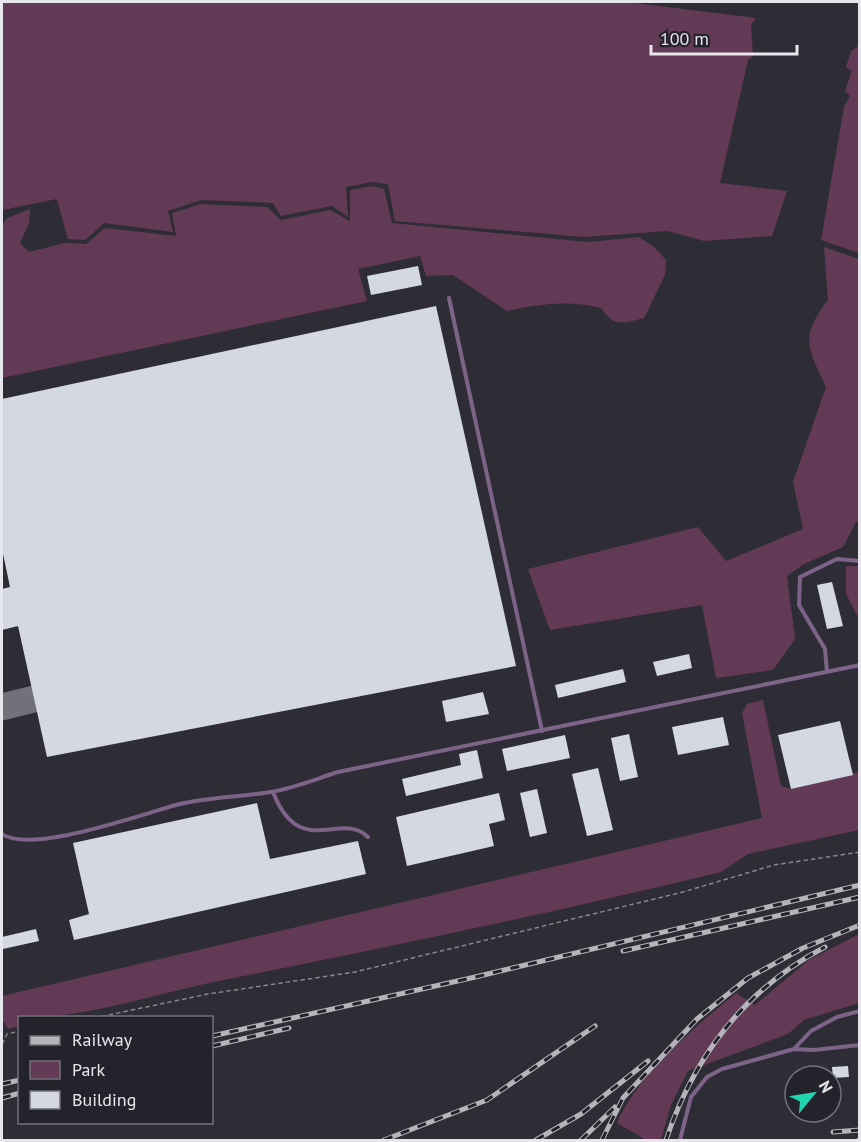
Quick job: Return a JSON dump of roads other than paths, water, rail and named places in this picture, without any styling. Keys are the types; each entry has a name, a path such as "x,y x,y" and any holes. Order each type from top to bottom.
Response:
{"lane":[{"path":"449,298 542,732"},
{"path":"827,672 825,649 799,605 800,577 837,559 860,561"},
{"path":"2,834 16,840 38,839 95,829 182,803 273,792 338,772 542,732 650,706 860,666"},
{"path":"273,792 281,813 303,828 357,830 368,837"},
{"path":"794,1049 811,1031 837,1017 860,1011"},
{"path":"681,1140 691,1097 707,1077 722,1069 794,1049 814,1050 860,1045"}],"railway":[{"path":"213,1036 471,978 860,885"},
{"path":"623,951 860,897"},
{"path":"602,1140 623,1098 697,1019 748,978 803,948 860,925"},
{"path":"666,1140 691,1080 726,1028 770,983 825,947"},
{"path":"384,1140 487,1100 595,1026"},
{"path":"213,1046 289,1028"},
{"path":"536,1140 581,1114 648,1061"},
{"path":"2,1084 18,1080"},
{"path":"2,1098 18,1094"},
{"path":"581,1140 615,1107"},
{"path":"833,1132 860,1130"}]}
